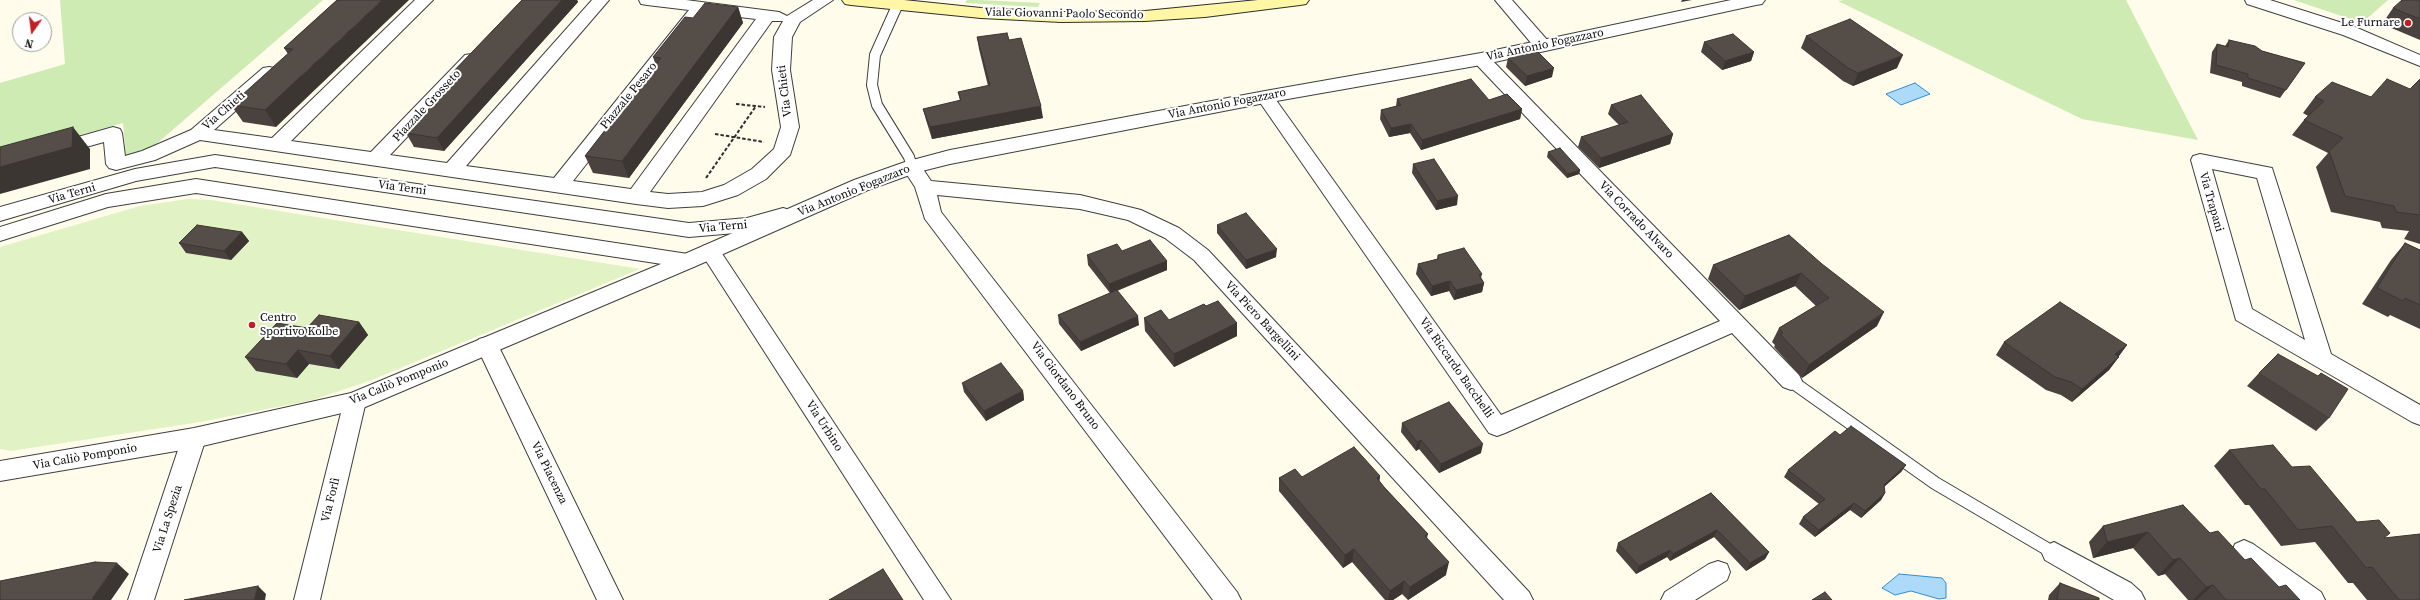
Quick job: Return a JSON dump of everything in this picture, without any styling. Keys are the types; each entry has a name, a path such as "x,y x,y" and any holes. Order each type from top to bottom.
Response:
{"main road":[{"name":"Viale Giovanni Paolo Secondo","path":"851,0 898,6 995,14 1061,17 1130,16 1205,12 1300,0"}],"street":[{"path":"275,146 425,0"},
{"path":"451,171 601,0"},
{"path":"647,0 793,19 825,0"},
{"path":"1503,0 1543,46"},
{"name":"Via Antonio Fogazzaro","path":"710,251 861,185 912,167 950,157 1265,97 1481,59 1756,0"},
{"path":"2253,0 2349,31 2420,61"},
{"name":"Piazzale Pesaro","path":"558,186 701,7"},
{"path":"636,197 767,16"},
{"name":"Via Chieti","path":"198,134 668,202 710,197 731,190 759,174 783,151 790,127 781,63 783,37 793,19"},
{"name":"Piazzale Grosseto","path":"376,160 484,46"},
{"name":"Via Corrado Alvaro","path":"1481,59 1791,381"},
{"name":"Via Chieti","path":"198,134 280,62"},
{"name":"Via Riccardo Bacchelli","path":"1265,97 1497,427 1735,323"},
{"path":"0,165 113,133 116,164 148,156 198,134"},
{"path":"215,161 234,140"},
{"name":"Via Trapani","path":"2322,360 2265,173 2200,160 2243,314 2322,360 2420,416"},
{"name":"Via Terni","path":"0,214 135,175 215,161 689,230 747,225 807,209"},
{"path":"374,213 416,166"},
{"name":"Via Giordano Bruno","path":"912,167 925,187 932,214 1228,600"},
{"name":"Via Terni","path":"0,234 106,201 196,186 688,261"},
{"name":"Via Piero Bargellini","path":"925,187 1080,202 1134,215 1172,233 1201,255 1520,600"},
{"path":"556,241 593,191"},
{"name":"Via Caliò Pomponio","path":"0,472 194,438 355,401 710,251"},
{"name":"Via Urbino","path":"710,251 938,600"},
{"name":"Via Piacenza","path":"487,345 610,600"},
{"name":"Via Forlì","path":"307,600 355,401"},
{"name":"Via La Spezia","path":"141,600 194,438"},
{"path":"2244,551 2312,600"},
{"path":"2054,553 2122,591 2132,600"},
{"path":"1674,600 1718,572"}],"lane":[{"path":"898,6 875,55 872,85 877,105 909,157 912,167"},
{"path":"1791,381 1934,482 2054,553"}],"path":[{"path":"736,104 770,108"},
{"path":"704,181 756,106"},
{"path":"715,134 771,142"}],"green space":[{"path":"60,0 323,0 147,152 126,158 123,123 0,157 0,83 65,64"},
{"path":"967,0 1040,3 1038,7 965,3"},
{"path":"2126,0 2198,140 2082,119 1838,1"},
{"path":"2294,0 2388,0 2362,23"},
{"name":"Centro Sportivo Kolbe","path":"188,199 211,200 640,269 369,381 313,400 200,422 11,451 0,449 0,247 140,206"}],"water":[{"path":"1915,83 1930,94 1901,105 1886,94"},
{"path":"1899,574 1942,578 1946,583 1946,598 1939,599 1911,591 1895,595 1882,588"}],"building":[{"path":"337,0 382,0 265,110 231,105 293,49 284,48"},
{"path":"522,0 562,0 437,138 406,133 459,77 450,75"},
{"path":"2402,0 2420,0 2420,19 2393,8"},
{"path":"705,3 738,7 622,161 585,156 661,58 653,57 685,17 693,18"},
{"path":"1850,19 1903,55 1858,73 1848,68 1806,36"},
{"path":"1007,33 1009,40 1021,38 1041,106 930,127 923,109 961,100 958,92 990,85 977,37"},
{"path":"1733,34 1754,52 1725,61 1704,42"},
{"path":"2229,40 2255,46 2262,51 2305,63 2286,90 2248,78 2248,74 2216,65 2217,44 2228,47"},
{"path":"1536,50 1554,68 1527,76 1508,58"},
{"path":"1471,79 1489,100 1507,94 1522,109 1422,140 1411,124 1391,128 1381,110 1401,105 1397,99"},
{"path":"2387,79 2410,89 2420,79 2420,215 2396,212 2394,206 2345,196 2329,151 2343,138 2304,120 2324,101 2315,97 2332,82 2371,97"},
{"path":"1641,95 1673,134 1601,158 1581,137 1628,122 1611,105"},
{"path":"73,127 72,147 0,167 0,147"},
{"path":"1560,148 1580,170 1568,174 1548,152"},
{"path":"1434,159 1458,196 1437,201 1413,164"},
{"path":"1246,213 1277,249 1246,260 1217,225"},
{"path":"197,225 242,232 224,251 179,243"},
{"path":"1789,235 1822,264 1884,312 1809,365 1780,334 1783,333 1779,328 1829,298 1801,273 1745,296 1713,265"},
{"path":"1150,240 1167,261 1109,284 1087,255 1117,244 1122,251"},
{"path":"2405,243 2420,250 2420,305 2405,298 2403,301 2377,288"},
{"path":"1464,248 1482,274 1479,275 1484,283 1456,290 1450,281 1432,286 1418,264 1438,259 1438,255"},
{"path":"1117,290 1138,316 1080,342 1058,315"},
{"path":"1218,301 1237,323 1174,354 1144,318 1161,310 1169,320 1204,304 1206,306"},
{"path":"2060,302 2127,345 2115,354 2119,357 2082,389 2071,382 2055,377 2004,342"},
{"path":"319,315 359,322 330,356 298,350 286,364 245,357 277,323 307,328"},
{"path":"2278,354 2318,376 2321,373 2348,389 2329,418 2259,373"},
{"path":"1001,363 1023,391 984,411 962,383"},
{"path":"1449,402 1483,444 1441,464 1421,440 1417,442 1402,423"},
{"path":"1851,426 1906,465 1884,485 1885,493 1865,511 1854,503 1819,530 1803,517 1825,499 1788,470 1835,431 1840,435"},
{"path":"2273,445 2292,467 2310,466 2357,522 2379,520 2390,533 2384,538 2420,534 2420,600 2399,600 2372,567 2366,568 2332,526 2298,530 2265,489 2261,489 2229,450"},
{"path":"1354,447 1380,476 1377,478 1384,487 1428,534 1425,536 1449,562 1410,587 1404,581 1390,591 1354,549 1345,555 1279,478 1295,469 1302,477"},
{"path":"1711,493 1769,552 1750,563 1717,530 1673,554 1670,550 1639,566 1618,543"},
{"path":"2183,505 2210,533 2218,531 2245,560 2251,558 2279,587 2286,585 2300,600 2226,600 2213,585 2206,587 2180,558 2173,560 2148,532 2107,542 2103,526"},
{"path":"95,562 117,563 91,600 0,600 0,581"},
{"path":"883,569 903,600 829,600"},
{"path":"2060,583 2099,598 2099,600 2057,600"},
{"path":"258,586 254,600 184,600"},
{"path":"1825,592 1832,600 1812,600"}],"place":[{"name":"Le Furnare","path":"2408,23"},
{"name":"Centro Sportivo Kolbe","path":"252,325"}]}
